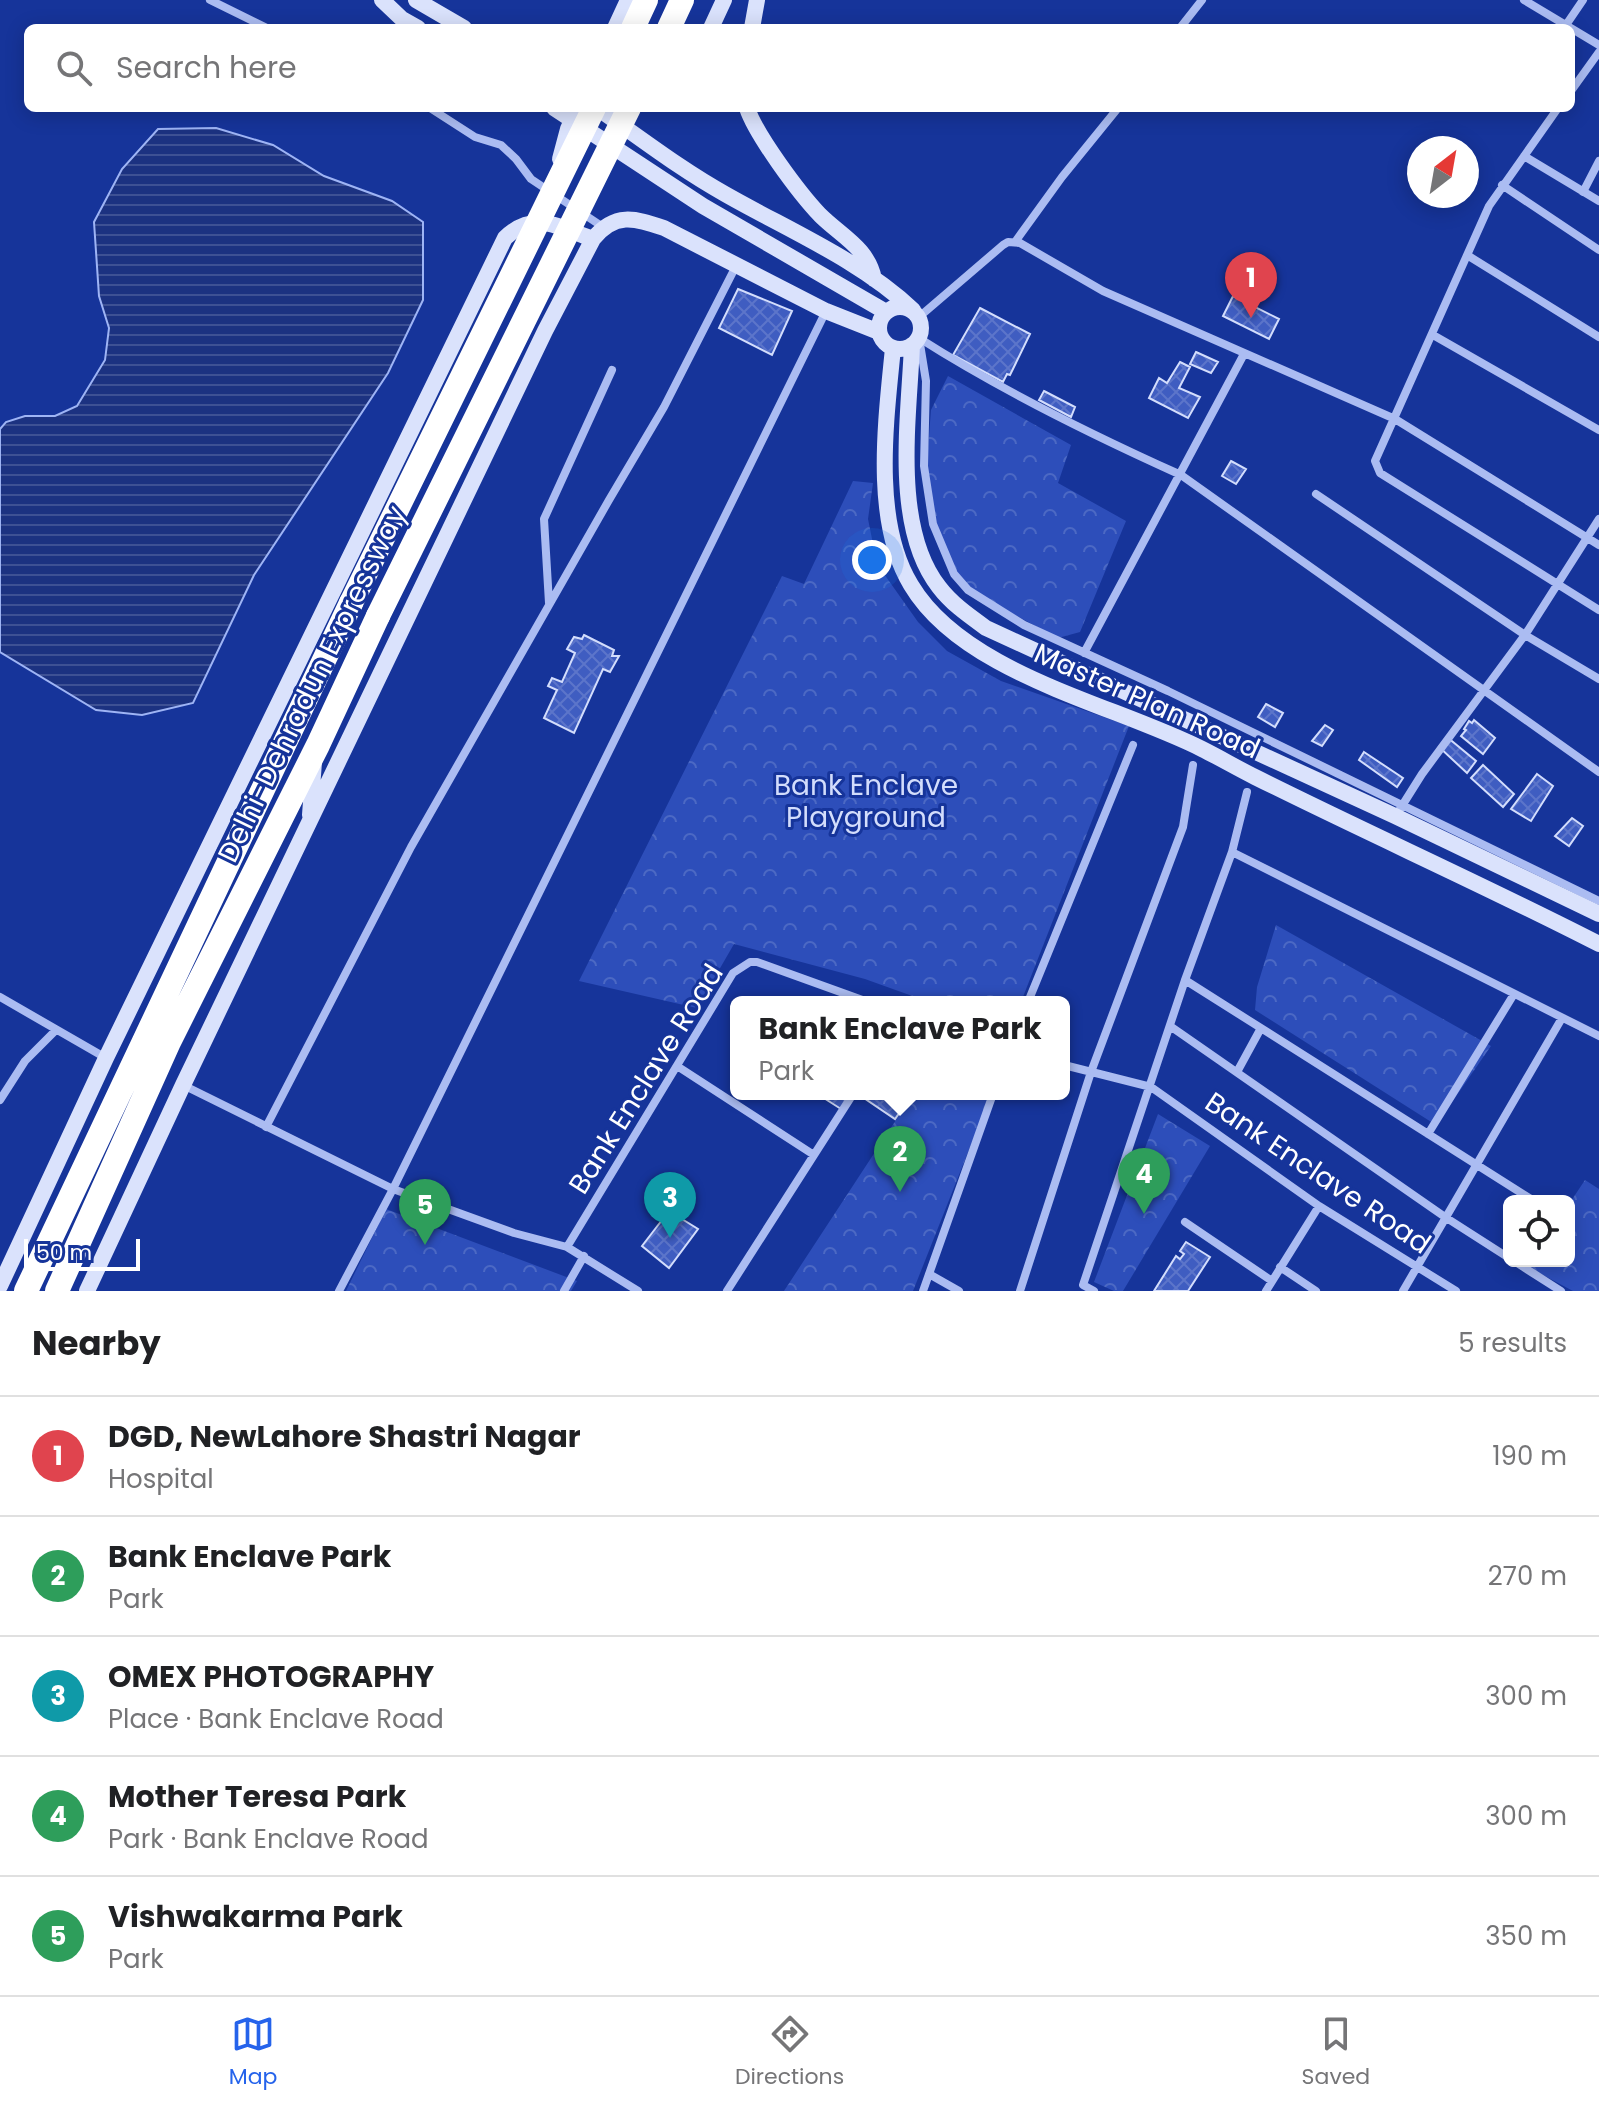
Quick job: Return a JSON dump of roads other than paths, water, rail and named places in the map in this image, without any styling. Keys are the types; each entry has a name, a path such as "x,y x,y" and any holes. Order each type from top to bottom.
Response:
{"highway":[{"path":"635,24 646,0"},
{"path":"671,24 682,0"},
{"name":"Delhi-Dehradun Expressway","path":"26,1291 274,737 593,112"},
{"name":"Delhi-Dehradun Expressway","path":"57,1291 169,1042 627,112"}],"main road":[{"path":"382,0 411,24"},
{"path":"416,0 457,24"},
{"path":"617,24 628,0"},
{"path":"634,24 637,0"},
{"path":"713,24 724,0"},
{"path":"753,24 757,0"},
{"path":"560,112 703,206 886,312"},
{"path":"546,207 568,129 576,112"},
{"path":"601,112 721,192 874,279 896,294 916,314 922,326 916,342 907,466 913,530 922,558 938,585 956,606 986,628 1399,810 1599,914"},
{"path":"749,112 760,137 818,213 862,251 874,279"},
{"path":"87,1291 545,331 598,233 614,221 641,221 664,228 826,311 879,332"},
{"path":"0,1286 106,1058 259,769 505,238 516,226 529,222 545,222 569,231 598,233"},
{"path":"916,314 899,306 886,312 879,325 879,332 893,348 901,349 916,342"},
{"name":"Master Plan Road","path":"893,348 886,452 891,541 912,587 928,610 952,631 1006,667 1203,749 1599,944"},
{"path":"1122,690 1130,674"},
{"path":"259,769 274,737"},
{"path":"309,826 314,753"},
{"path":"285,811 339,764"}],"street":[{"path":"210,0 259,24"},
{"path":"1183,24 1202,0"},
{"path":"1524,0 1564,24"},
{"path":"1567,24 1583,0"},
{"path":"1575,30 1599,45"},
{"path":"1575,85 1599,52"},
{"path":"436,112 475,137 501,145 531,179 598,233"},
{"path":"916,314 1003,245 1015,242 1115,112"},
{"path":"1555,112 1484,215 1375,461 1380,473 1599,610"},
{"path":"1524,156 1599,201"},
{"path":"1583,192 1599,161"},
{"path":"1502,185 1599,250"},
{"path":"1015,242 1103,291 1395,419 1599,545"},
{"path":"1467,255 1599,337"},
{"path":"266,1127 411,847 664,407 736,265"},
{"path":"339,1291 393,1189 826,311"},
{"path":"1433,335 1599,430"},
{"path":"916,342 1112,444 1181,475 1599,772"},
{"path":"916,342 926,381 924,466 933,524 954,574 968,590 1024,625 1130,674 1399,810 1599,901"},
{"path":"1084,653 1244,354"},
{"path":"549,604 544,519 612,370"},
{"path":"1316,494 1525,635 1599,679"},
{"path":"1399,810 1525,635 1599,519"},
{"path":"1030,996 1133,745"},
{"path":"1020,1291 1091,1072 1183,827 1193,765"},
{"path":"1094,1291 1082,1288 1185,980 1232,852 1247,792"},
{"path":"1232,852 1599,1036"},
{"name":"Bank Enclave Road","path":"567,1247 733,973 750,962 757,962 851,996"},
{"path":"1185,980 1524,1195"},
{"path":"1428,1134 1514,994"},
{"path":"0,997 106,1058"},
{"path":"1403,1291 1562,1018"},
{"path":"1170,1026 1503,1254"},
{"path":"1237,1072 1261,1028"},
{"path":"0,1100 25,1061 56,1030"},
{"path":"677,1066 814,1155"},
{"name":"Bank Enclave Road","path":"1070,1067 1151,1087 1319,1206 1456,1291"},
{"path":"183,1085 393,1189 514,1233 567,1247 638,1291"},
{"path":"727,1291 849,1100"},
{"path":"923,1291 991,1100"},
{"path":"1266,1291 1319,1206"},
{"path":"1185,1222 1272,1281"},
{"path":"564,1291 584,1256"},
{"path":"1280,1267 1316,1291"},
{"path":"1523,1267 1561,1291"},
{"path":"929,1274 959,1291"}],"place":[{"name":"DGD, NewLahore Shastri Nagar","path":"1251,318"},
{"name":"Bank Enclave Park","path":"900,1192"},
{"name":"Mother Teresa Park","path":"1144,1214"},
{"name":"OMEX PHOTOGRAPHY","path":"670,1238"},
{"name":"Vishwakarma Park","path":"425,1245"}],"park label":[{"name":"Bank Enclave Playground","path":"866,801"}]}
